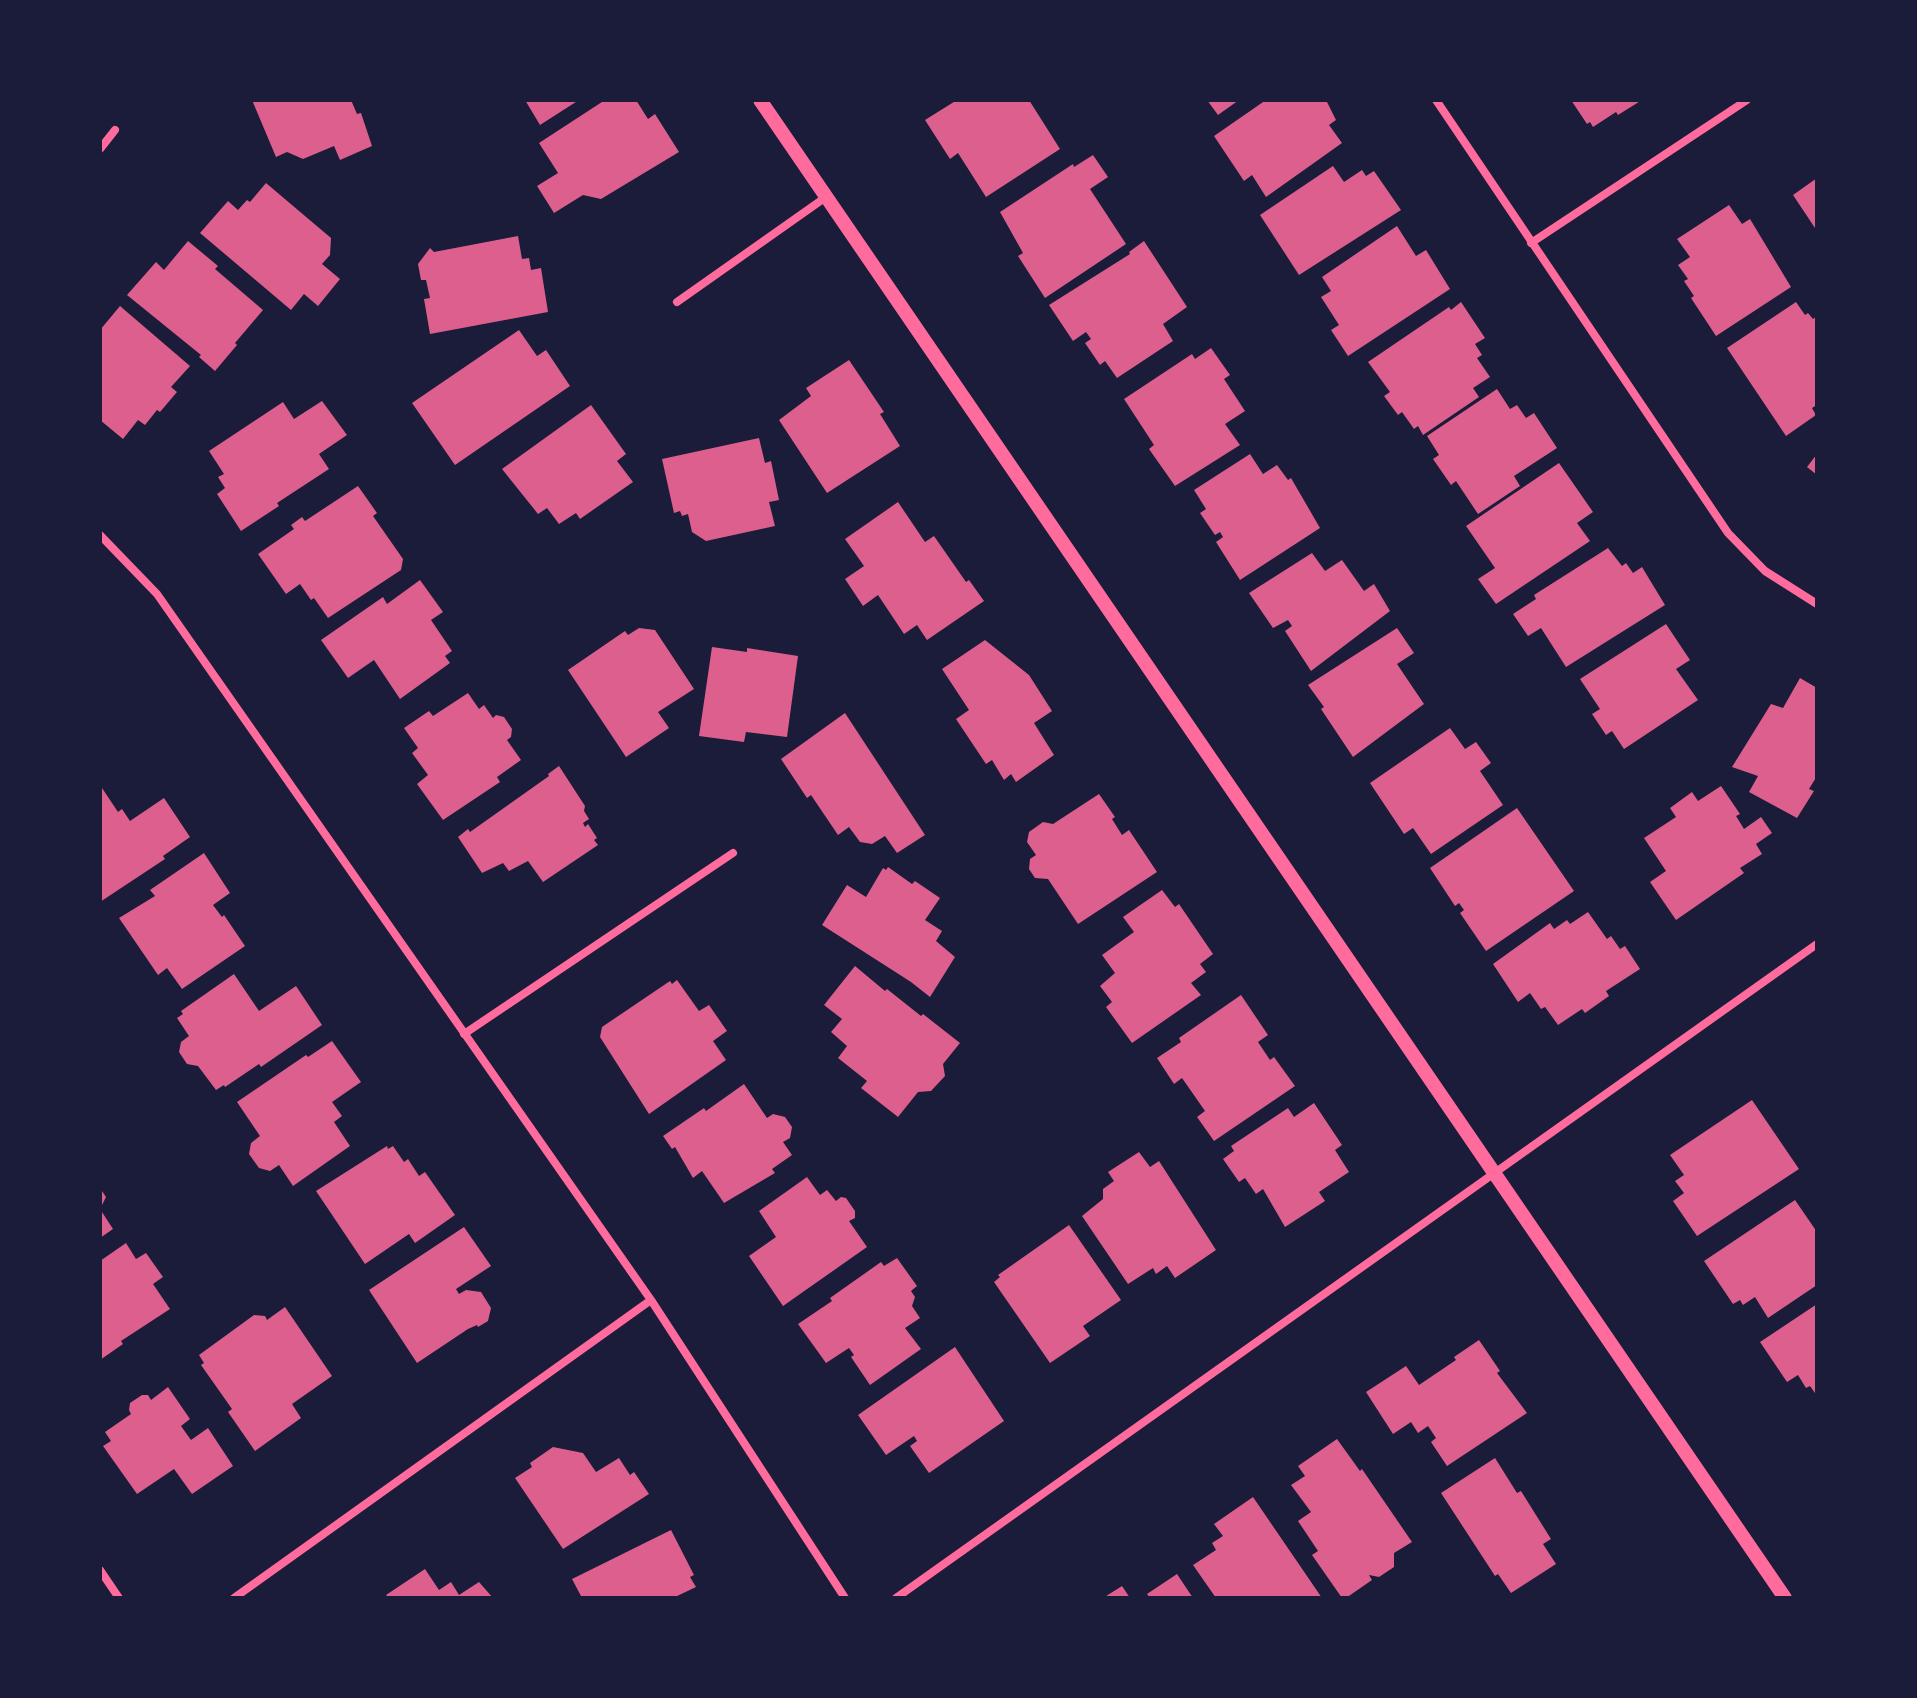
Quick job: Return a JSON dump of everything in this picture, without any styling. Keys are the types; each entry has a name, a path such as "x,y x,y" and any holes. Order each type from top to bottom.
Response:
{"street":[{"path":"760,100 1785,1598"},
{"path":"1436,100 1728,533 1765,571 1817,604"},
{"path":"1531,243 1747,100"},
{"path":"100,149 115,130"},
{"path":"677,302 826,197"},
{"path":"100,535 157,594 651,1300 845,1598"},
{"path":"464,1034 733,853"},
{"path":"896,1598 1817,944"},
{"path":"234,1598 651,1300"},
{"path":"100,1570 119,1598"}],"building":[{"path":"252,100 351,100 357,114 361,113 372,146 340,160 334,146 303,159 287,152 276,157"},
{"path":"525,100 579,100 540,125"},
{"path":"605,100 636,100 648,119 655,114 679,152 601,199 583,195 554,213 537,186 558,173 539,143"},
{"path":"957,100 1029,100 1060,149 986,197 958,153 950,159 925,120"},
{"path":"1207,100 1239,100 1218,115"},
{"path":"1266,100 1326,100 1336,120 1329,125 1342,143 1266,197 1252,175 1244,181 1214,136"},
{"path":"1571,100 1642,100 1593,127 1590,122 1587,124"},
{"path":"1093,155 1108,177 1090,189 1126,244 1045,298 1018,256 1023,253 1000,212 1073,164 1074,167"},
{"path":"1333,166 1344,182 1362,170 1366,176 1374,171 1401,210 1299,275 1260,215"},
{"path":"1817,178 1817,231 1793,195"},
{"path":"266,183 331,238 330,255 322,264 340,279 318,306 304,294 291,310 200,233 228,201 238,210 247,200 250,202"},
{"path":"1729,205 1742,224 1750,219 1791,287 1716,336 1691,298 1694,296 1684,281 1688,279 1678,265 1690,257 1677,239"},
{"path":"1397,226 1416,256 1426,250 1450,289 1348,356 1331,330 1339,325 1321,297 1331,291 1322,277"},
{"path":"518,236 522,259 529,258 531,270 541,268 548,312 430,334 424,299 430,298 426,280 421,280 418,264 430,248 434,252"},
{"path":"188,241 263,310 215,371 199,357 201,355 127,295 156,262 164,270"},
{"path":"1144,241 1187,307 1163,324 1173,341 1117,378 1105,361 1100,365 1085,343 1091,339 1086,332 1073,341 1049,305 1130,254"},
{"path":"1461,302 1485,338 1475,344 1482,355 1477,358 1490,377 1473,388 1479,397 1423,435 1418,426 1414,429 1402,412 1398,415 1384,396 1390,392 1368,362"},
{"path":"1796,302 1805,315 1808,313 1813,319 1817,316 1817,405 1812,408 1816,415 1786,436 1727,348"},
{"path":"120,306 190,366 171,387 177,392 160,412 157,410 145,425 138,420 123,439 100,420 100,330"},
{"path":"519,330 537,356 546,350 570,386 455,465 412,403"},
{"path":"1211,348 1230,375 1224,379 1245,411 1225,424 1240,445 1175,486 1149,449 1154,445 1124,399 1192,354 1195,359"},
{"path":"849,360 884,412 880,414 900,446 827,493 779,420 811,396 806,388"},
{"path":"1497,389 1510,409 1517,405 1526,418 1534,413 1557,448 1514,476 1520,486 1478,514 1456,481 1451,485 1433,459 1439,455 1427,436"},
{"path":"322,401 347,435 319,454 329,469 241,531 217,494 225,488 218,477 224,474 209,451 283,402 294,419"},
{"path":"591,405 626,454 617,461 633,482 580,519 576,513 559,524 547,508 538,514 502,469"},
{"path":"759,438 765,463 771,461 779,500 769,502 775,526 706,541 692,532 688,514 682,516 680,511 674,513 662,459"},
{"path":"1250,454 1263,474 1277,465 1288,480 1291,478 1320,528 1240,580 1216,542 1223,537 1220,532 1215,535 1200,513 1206,509 1194,490"},
{"path":"1817,454 1817,475 1807,467"},
{"path":"1559,463 1593,512 1577,523 1590,541 1496,604 1478,579 1495,568 1466,526"},
{"path":"358,486 377,513 373,516 403,559 401,570 328,618 300,584 286,594 258,554 294,529 291,525 302,517 305,521"},
{"path":"898,502 925,542 934,536 966,582 969,580 984,601 927,640 917,625 904,634 878,595 863,606 845,579 864,566 845,539"},
{"path":"1608,548 1622,566 1626,563 1633,573 1642,567 1665,605 1566,667 1541,628 1528,636 1513,614 1536,599 1534,595"},
{"path":"1312,553 1325,571 1342,560 1364,591 1374,584 1390,611 1311,671 1285,631 1292,626 1288,620 1273,628 1249,593"},
{"path":"420,580 443,612 431,620 452,651 445,656 450,663 400,699 374,660 348,678 321,640 383,597 387,604"},
{"path":"1666,624 1690,660 1676,669 1698,700 1624,749 1612,731 1606,735 1592,714 1600,709 1580,679"},
{"path":"639,628 655,630 694,689 658,712 669,728 626,757 568,670 625,631 628,635"},
{"path":"1397,628 1414,653 1397,664 1424,704 1353,757 1308,685"},
{"path":"985,640 1029,675 1052,711 1034,723 1054,755 1016,782 1011,774 1004,780 992,760 986,764 956,719 969,710 942,669"},
{"path":"712,647 747,652 747,648 798,656 787,737 746,732 744,742 699,736"},
{"path":"1800,678 1817,688 1817,776 1809,789 1814,791 1797,818 1749,792 1758,776 1732,767 1771,704 1783,708"},
{"path":"468,693 479,709 484,705 493,718 496,715 504,717 512,729 511,737 507,740 521,760 497,777 500,782 443,820 417,784 428,775 412,753 418,748 404,728 429,711 433,716"},
{"path":"845,713 925,835 897,853 885,836 872,844 860,842 849,827 838,835 811,795 807,798 781,759"},
{"path":"1450,728 1465,749 1476,742 1491,763 1480,771 1503,805 1431,854 1413,828 1404,834 1370,783"},
{"path":"559,766 585,806 584,811 589,819 583,823 585,827 588,824 598,845 543,882 528,861 509,871 503,863 482,873 458,837 468,829 470,832"},
{"path":"100,785 118,812 122,809 130,821 164,798 190,837 163,856 165,859 100,902"},
{"path":"1721,786 1740,814 1736,816 1744,829 1761,817 1772,833 1756,844 1762,854 1740,868 1744,873 1676,920 1650,882 1666,871 1644,838 1676,817 1670,808 1692,792 1698,801"},
{"path":"1099,794 1115,817 1112,819 1122,835 1129,830 1157,872 1078,924 1048,879 1035,878 1029,869 1030,859 1036,855 1027,842 1029,832 1043,822 1053,824"},
{"path":"1517,808 1574,891 1486,951 1460,913 1464,910 1459,903 1455,906 1430,868"},
{"path":"204,853 230,893 213,905 222,917 224,915 245,946 182,989 167,968 158,975 119,918 155,896 150,890"},
{"path":"888,867 940,898 925,920 942,931 936,941 955,957 930,997 822,925 847,885 866,897 883,868 886,870"},
{"path":"1162,890 1175,907 1179,904 1213,954 1200,964 1206,972 1191,983 1201,995 1132,1043 1106,1007 1112,1002 1100,986 1115,973 1102,955 1134,932 1123,917"},
{"path":"1588,912 1607,939 1611,936 1620,949 1625,946 1640,969 1606,991 1609,996 1585,1013 1582,1009 1558,1025 1530,993 1518,1002 1493,964 1550,923 1554,929 1567,920 1570,924"},
{"path":"855,966 885,991 887,989 960,1043 943,1064 945,1076 931,1091 918,1092 898,1117 861,1088 867,1081 838,1058 847,1046 831,1032 842,1019 824,1005"},
{"path":"234,974 259,1011 296,986 322,1025 261,1067 259,1064 216,1090 198,1066 187,1064 179,1052 181,1042 189,1036 177,1018 183,1014 181,1011"},
{"path":"677,980 699,1011 709,1005 727,1031 713,1041 726,1060 649,1114 600,1037 602,1027 670,981 672,984"},
{"path":"1241,995 1268,1035 1258,1042 1270,1060 1274,1057 1295,1086 1214,1141 1197,1117 1205,1111 1182,1078 1174,1084 1157,1058 1181,1042 1179,1038"},
{"path":"332,1041 361,1082 332,1102 342,1116 334,1122 350,1146 293,1186 279,1165 270,1171 259,1168 249,1154 251,1143 260,1136 237,1102"},
{"path":"744,1084 767,1118 773,1114 785,1117 792,1127 790,1138 783,1142 792,1155 772,1169 775,1173 724,1203 702,1171 693,1178 675,1147 672,1149 663,1136"},
{"path":"1752,1100 1799,1169 1697,1236 1673,1201 1684,1193 1675,1181 1684,1175 1670,1155"},
{"path":"1314,1103 1342,1145 1335,1150 1349,1172 1319,1192 1325,1201 1285,1227 1263,1189 1256,1194 1245,1178 1239,1182 1223,1159 1234,1151 1231,1146 1288,1108 1294,1117"},
{"path":"387,1146 388,1149 393,1146 404,1162 408,1159 419,1176 425,1172 455,1215 415,1243 409,1234 365,1264 316,1191"},
{"path":"1139,1152 1150,1167 1159,1161 1216,1250 1175,1278 1167,1266 1156,1274 1153,1268 1128,1284 1082,1216 1103,1199 1103,1189 1114,1181 1108,1172"},
{"path":"807,1177 820,1195 827,1190 836,1201 846,1198 855,1211 855,1218 849,1221 867,1247 783,1306 749,1256 776,1237 759,1211"},
{"path":"100,1188 106,1197 100,1209"},
{"path":"1795,1200 1817,1232 1817,1285 1768,1318 1755,1297 1743,1305 1740,1300 1733,1304 1704,1261"},
{"path":"100,1209 113,1229 100,1238"},
{"path":"1069,1225 1121,1300 1083,1326 1090,1336 1050,1363 994,1282 1000,1277 998,1275"},
{"path":"464,1227 491,1266 456,1289 459,1294 466,1290 481,1292 491,1308 488,1321 468,1329 417,1363 369,1290"},
{"path":"126,1243 136,1259 146,1253 163,1277 153,1284 170,1309 121,1341 123,1344 100,1360 100,1261"},
{"path":"897,1258 917,1286 911,1291 915,1297 912,1306 920,1318 905,1328 921,1349 870,1385 851,1357 854,1355 849,1348 826,1363 798,1324 881,1262 884,1266"},
{"path":"1817,1304 1817,1396 1810,1386 1806,1388 1798,1375 1787,1382 1760,1342"},
{"path":"285,1307 332,1376 292,1404 301,1418 255,1451 228,1412 232,1409 201,1365 204,1363 199,1355 254,1315 265,1316 267,1320"},
{"path":"1479,1340 1500,1371 1497,1373 1527,1413 1447,1466 1431,1442 1436,1438 1428,1426 1418,1433 1411,1422 1393,1434 1366,1392 1406,1366 1419,1385"},
{"path":"955,1347 1004,1421 929,1473 910,1446 917,1441 914,1436 886,1455 858,1415"},
{"path":"168,1387 190,1419 181,1426 191,1440 208,1428 233,1466 192,1494 174,1469 137,1494 103,1446 111,1441 105,1432 131,1414 130,1403 142,1395 148,1395 151,1400"},
{"path":"1337,1439 1360,1471 1362,1469 1412,1542 1394,1553 1394,1567 1379,1577 1369,1575 1372,1580 1346,1598 1342,1598 1312,1555 1318,1551 1298,1521 1311,1512 1291,1485 1305,1476 1298,1466"},
{"path":"553,1447 583,1453 596,1472 619,1458 630,1475 634,1472 649,1494 563,1549 515,1478"},
{"path":"1495,1458 1517,1493 1521,1491 1551,1539 1543,1544 1556,1564 1511,1593 1498,1574 1495,1576 1441,1493"},
{"path":"1253,1497 1322,1598 1216,1598 1193,1565 1216,1550 1212,1543 1223,1536 1214,1524"},
{"path":"671,1530 694,1575 690,1577 696,1587 673,1598 582,1598 572,1579"},
{"path":"425,1569 439,1590 451,1582 459,1595 479,1582 493,1598 389,1598 386,1595"},
{"path":"1177,1574 1193,1598 1150,1598 1147,1594"},
{"path":"1122,1586 1130,1598 1103,1598"}]}
